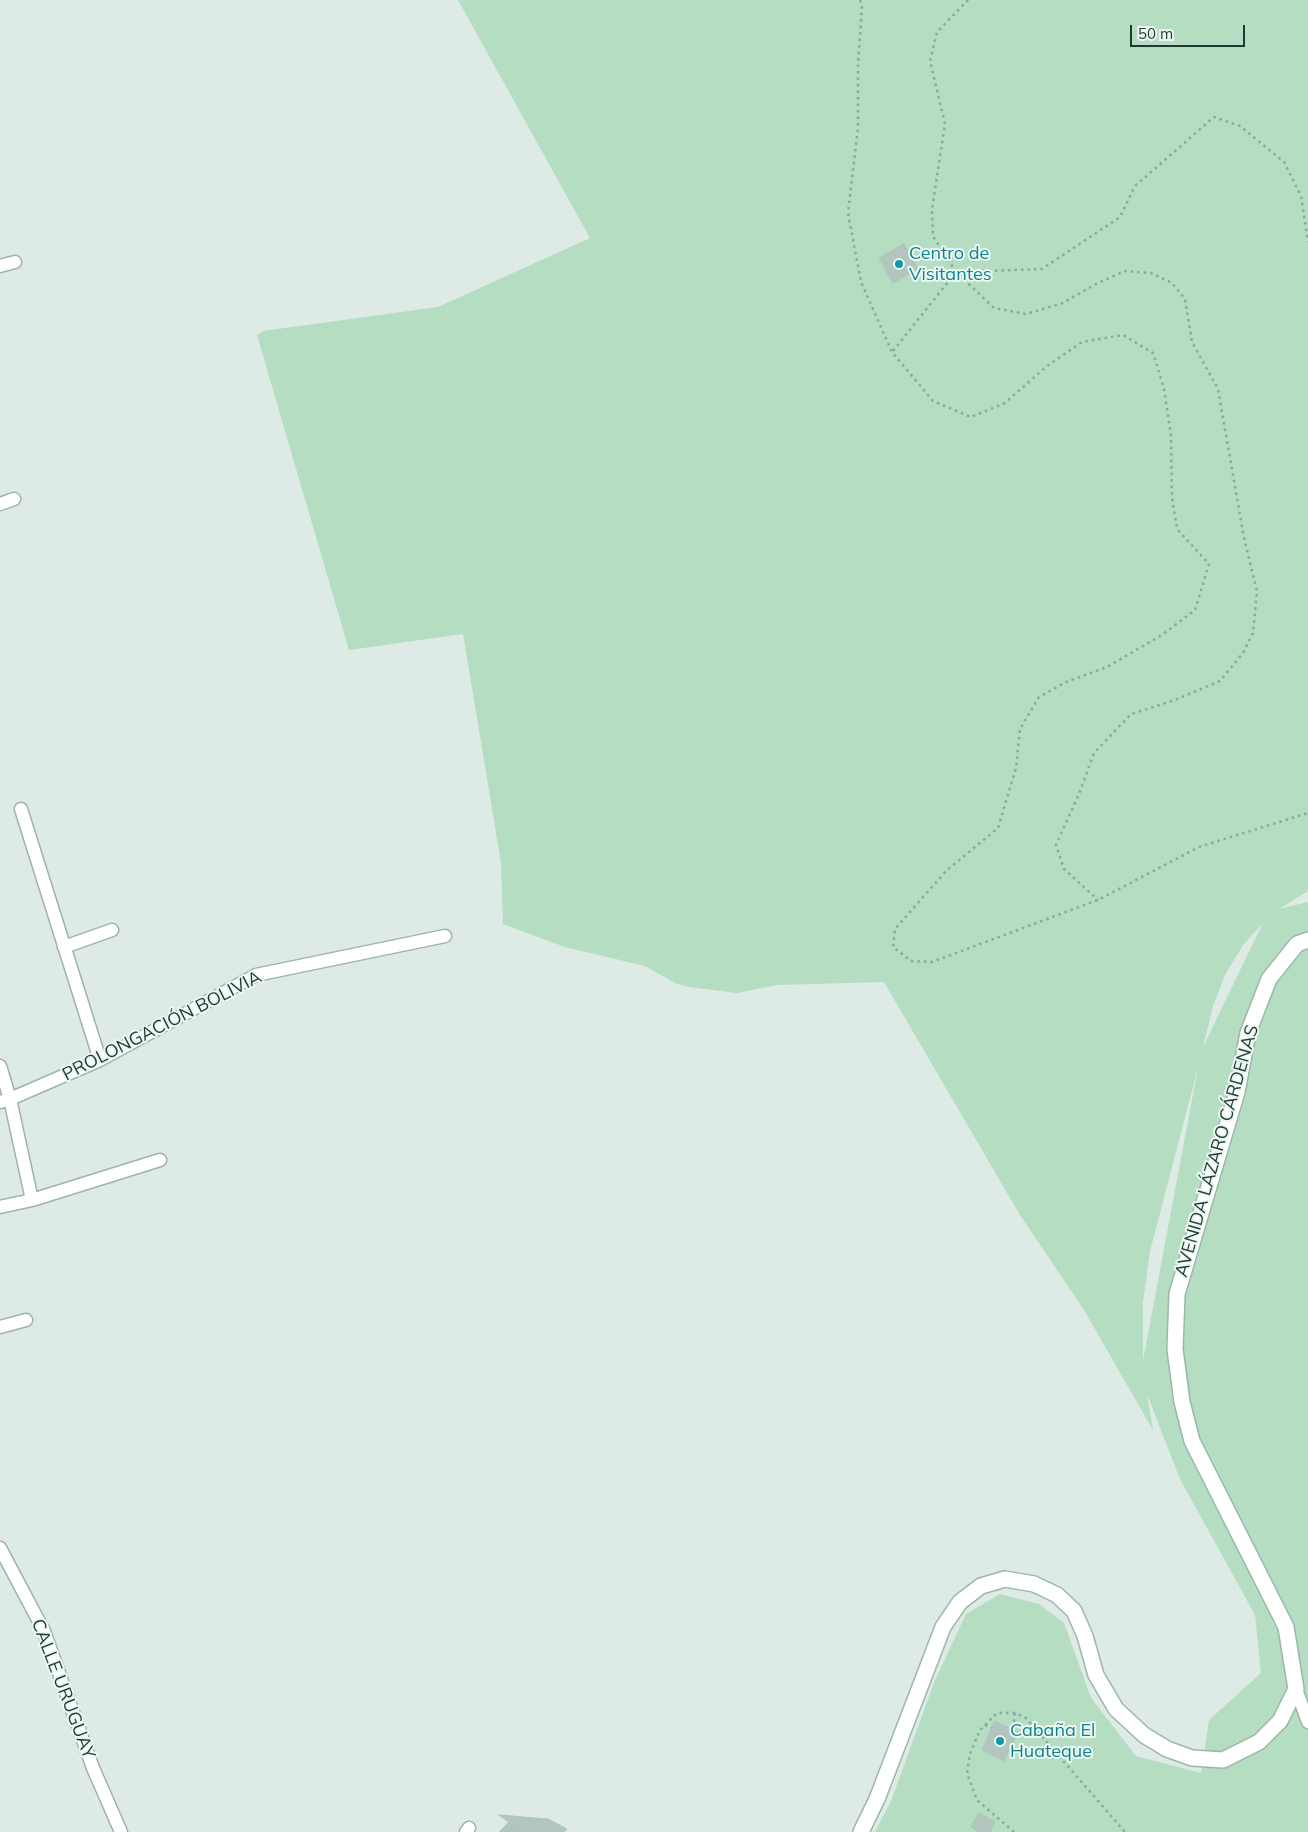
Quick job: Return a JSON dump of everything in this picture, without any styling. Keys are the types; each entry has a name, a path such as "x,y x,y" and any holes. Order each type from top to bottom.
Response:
{"main road":[{"name":"AVENIDA LÁZARO CÁRDENAS","path":"1296,1689 1286,1627 1192,1441 1182,1402 1175,1349 1177,1294 1237,1092 1248,1033 1269,979 1297,944 1308,940"},
{"path":"861,1832 877,1799 942,1627 960,1602 981,1586 1005,1579 1034,1584 1057,1595 1074,1611 1085,1636 1096,1675 1116,1709 1144,1735 1167,1750 1192,1758 1223,1760 1258,1742 1280,1721 1296,1689"}],"street":[{"path":"0,266 15,262"},
{"path":"0,504 14,499"},
{"path":"21,809 100,1060"},
{"path":"64,947 112,930"},
{"name":"PROLONGACIÓN BOLIVIA","path":"5,1100 100,1060 256,975 445,936"},
{"path":"0,1066 5,1100 32,1200"},
{"path":"0,1207 32,1200 160,1160"},
{"path":"0,1327 26,1320"},
{"name":"CALLE URUGUAY","path":"0,1548 44,1632 93,1768 121,1832"},
{"path":"1296,1689 1308,1722"}],"path":[{"path":"860,0 862,6 858,65 858,128 848,213 861,282 892,352 933,401 971,418 1004,403 1047,366 1082,342 1123,335 1153,353 1164,389 1171,435 1172,498 1177,529 1209,564 1195,610 1162,635 1107,667 1066,682 1039,698 1020,729 1016,768 998,828 946,871 896,929 894,947 911,961 932,962 1098,900 1199,847 1308,813"},
{"path":"968,0 937,32 930,61 946,124 932,209 933,236 956,272 994,308 1026,314 1063,303 1124,271 1151,273 1172,283 1185,299 1192,342 1218,389 1244,538 1257,591 1253,633 1243,653 1220,681 1175,700 1131,714 1094,753 1079,794 1056,845 1064,869 1098,900"},
{"path":"892,352 956,272 1042,269 1120,217 1135,186 1214,116 1240,126 1284,162 1301,196 1308,242"},
{"path":"1014,1832 977,1800 967,1773 970,1754 980,1730 997,1712 1015,1713 1026,1718 1125,1832"},
{"path":"1015,1713 1014,1722 1025,1733 1024,1740"},
{"path":"985,1725 992,1728"}],"green space":[{"path":"458,0 1308,0 1308,891 1279,909 1308,902 1308,1832 875,1832 891,1801 935,1680 966,1614 1000,1594 1039,1604 1064,1623 1091,1698 1136,1756 1201,1773 1209,1720 1261,1673 1255,1615 1180,1479 1147,1394 1153,1430 1084,1310 1020,1215 884,982 777,985 737,993 689,987 677,984 645,966 565,947 503,924 501,863 463,634 349,650 257,335 263,331 438,307 590,238","holes":["1262,925 1203,1047 1213,1006 1225,975 1243,945","1198,1068 1143,1361 1143,1302 1150,1251"]}],"building":[{"name":"Centro de Visitantes","path":"904,244 918,269 893,283 879,258"},
{"name":"Cabaña El Huateque","path":"995,1721 1018,1732 1004,1761 982,1750"},
{"path":"979,1813 995,1822 990,1832 979,1832 971,1827"},
{"path":"499,1815 548,1819 567,1829 564,1832 522,1832"},
{"path":"509,1822 522,1832 499,1832"}],"place":[{"name":"Centro de Visitantes","path":"899,264"},
{"name":"Cabaña El Huateque","path":"1000,1741"}]}
